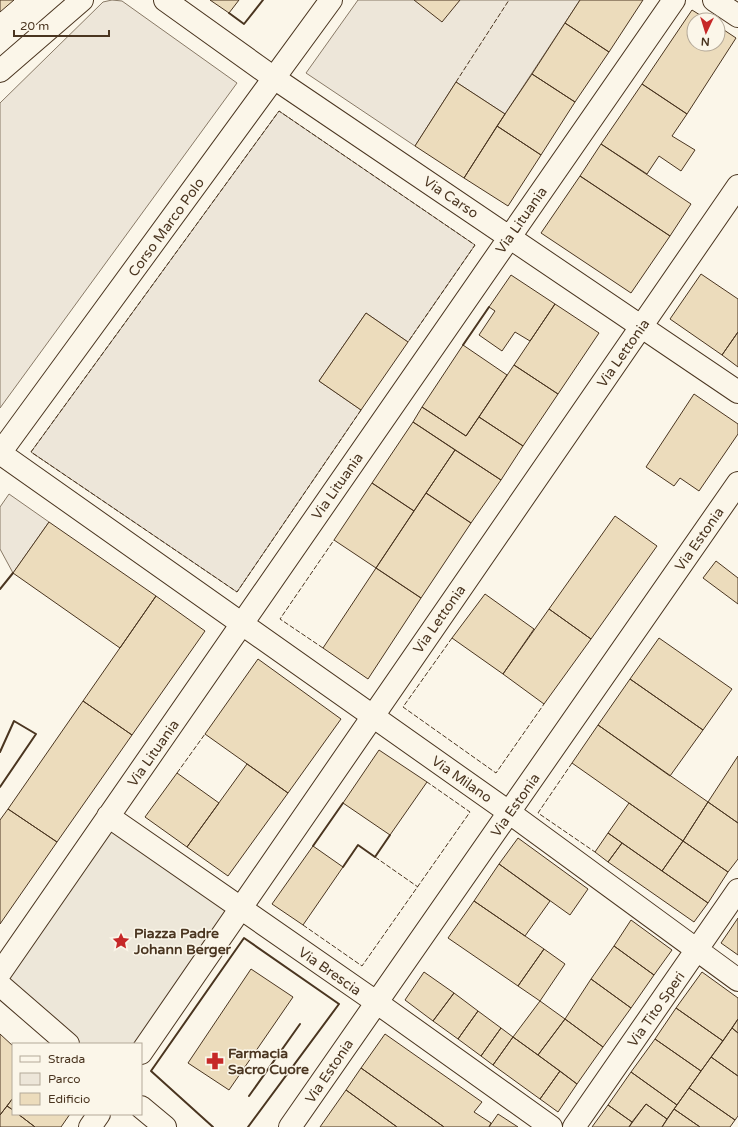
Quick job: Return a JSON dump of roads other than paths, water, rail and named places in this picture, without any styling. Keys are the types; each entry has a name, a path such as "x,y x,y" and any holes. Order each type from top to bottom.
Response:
{"street":[{"path":"0,71 82,0"},
{"name":"Via Carso","path":"166,0 274,78 738,392"},
{"name":"Corso Marco Polo","path":"0,453 331,0"},
{"name":"Via Lituania","path":"0,973 674,0"},
{"path":"714,0 738,16"},
{"name":"Via Lettonia","path":"142,1052 738,186"},
{"name":"Via Milano","path":"0,453 510,813 738,980"},
{"name":"Via Estonia","path":"290,1127 376,1002 510,813 738,483"},
{"name":"Via Brescia","path":"108,816 376,1002 551,1127"},
{"name":"Via Tito Speri","path":"574,1127 738,890"},
{"path":"0,985 67,1043"},
{"path":"142,1108 165,1127"},
{"path":"90,1127 98,1115"}],"place":[{"name":"Piazza Padre Johann Berger","path":"121,941"},
{"name":"Farmacia Sacro Cuore","path":"215,1061"}]}
